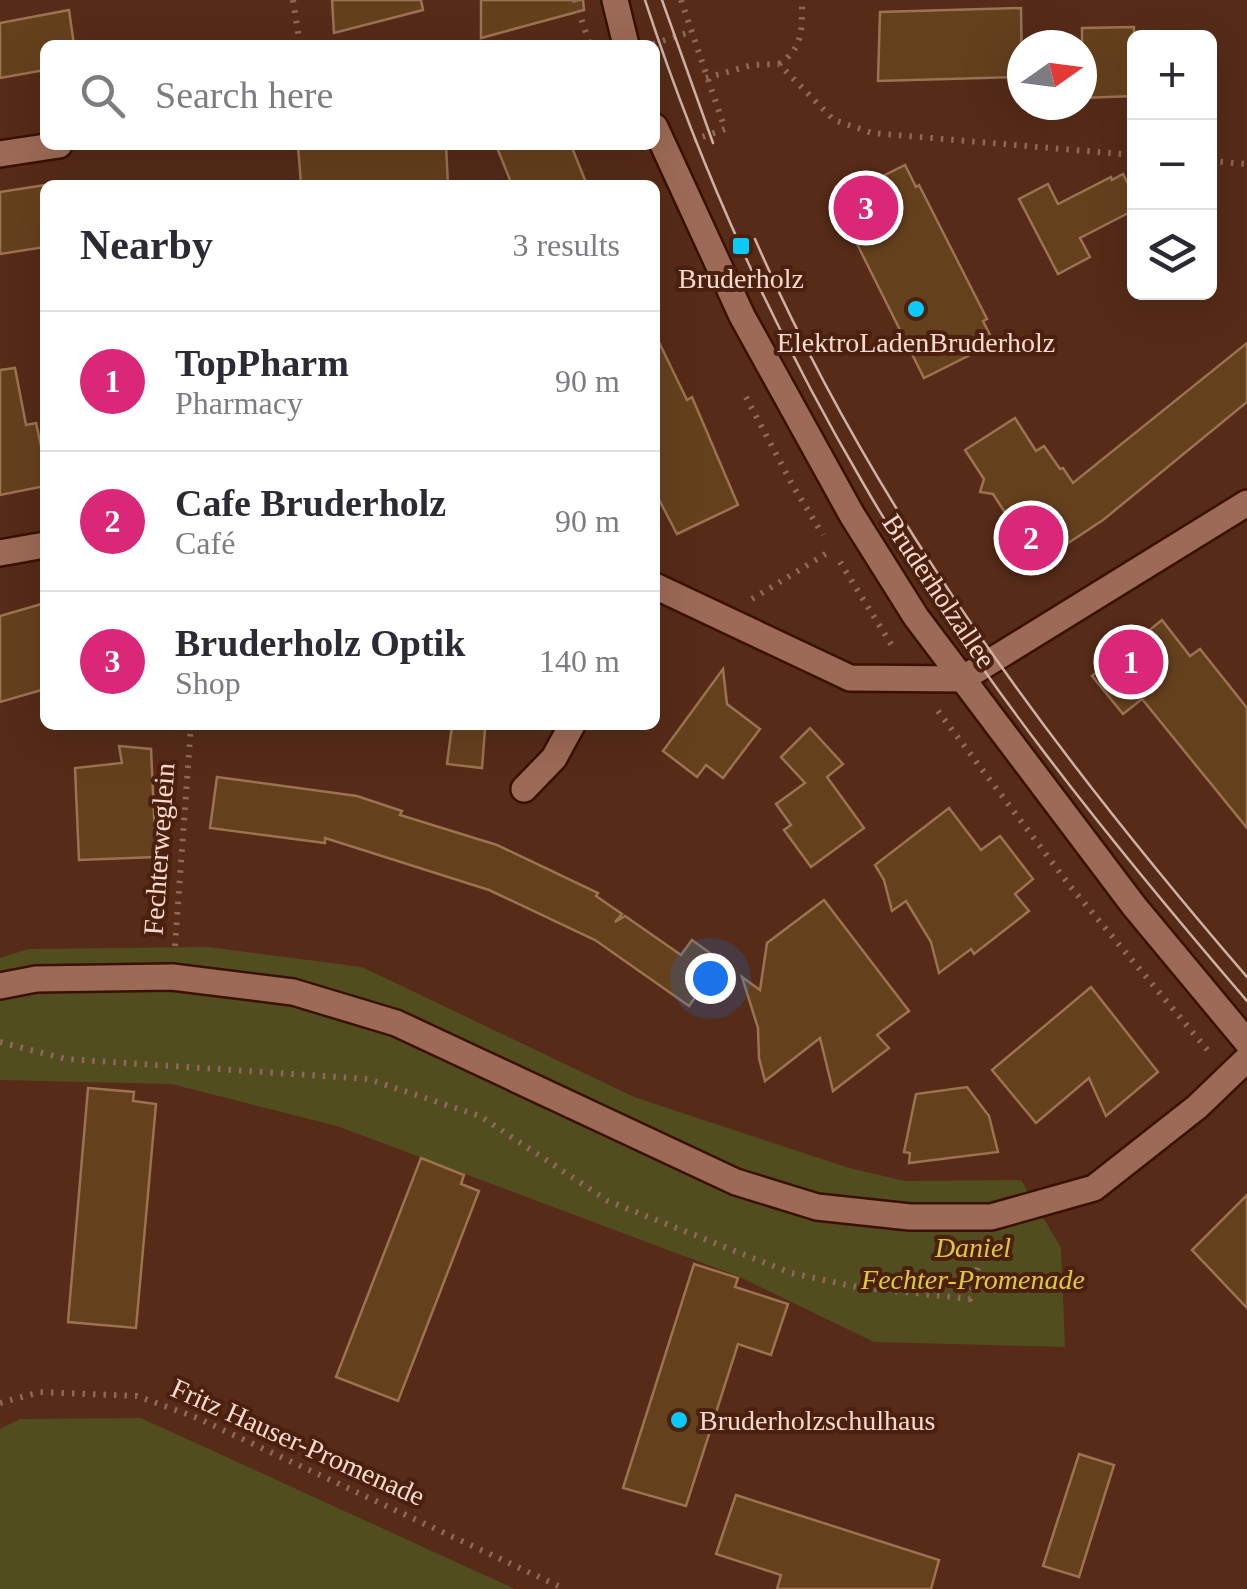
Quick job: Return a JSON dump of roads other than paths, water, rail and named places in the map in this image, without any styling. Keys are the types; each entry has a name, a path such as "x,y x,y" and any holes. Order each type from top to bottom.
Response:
{"street":[{"path":"615,0 625,40"},
{"name":"Bruderholzallee","path":"660,138 742,316 852,515 916,617 1134,906 1247,1042"},
{"path":"0,154 40,148"},
{"path":"660,588 850,678 962,679 1247,503"},
{"path":"0,553 40,546"},
{"path":"524,789 554,758 569,730"},
{"path":"0,986 36,980 172,977 293,992 396,1023 736,1182 817,1207 910,1218 991,1217 1094,1188 1197,1106 1247,1059"}],"tram line":[{"path":"645,0 659,40"},
{"path":"662,0 713,143"},
{"path":"660,43 715,187 769,308 830,425 905,552 1043,751 1247,1001"},
{"path":"755,239 802,340 855,438 973,626 1105,805 1247,977"}],"place":[{"name":"Bruderholz Optik","path":"866,208"},
{"name":"Bruderholz","path":"741,246"},
{"name":"ElektroLadenBruderholz","path":"916,309"},
{"name":"Cafe Bruderholz","path":"1031,538"},
{"name":"TopPharm","path":"1131,662"},
{"name":"Bruderholzschulhaus","path":"679,1420"}],"park label":[{"name":"Daniel Fechter-Promenade","path":"973,1263"}]}
